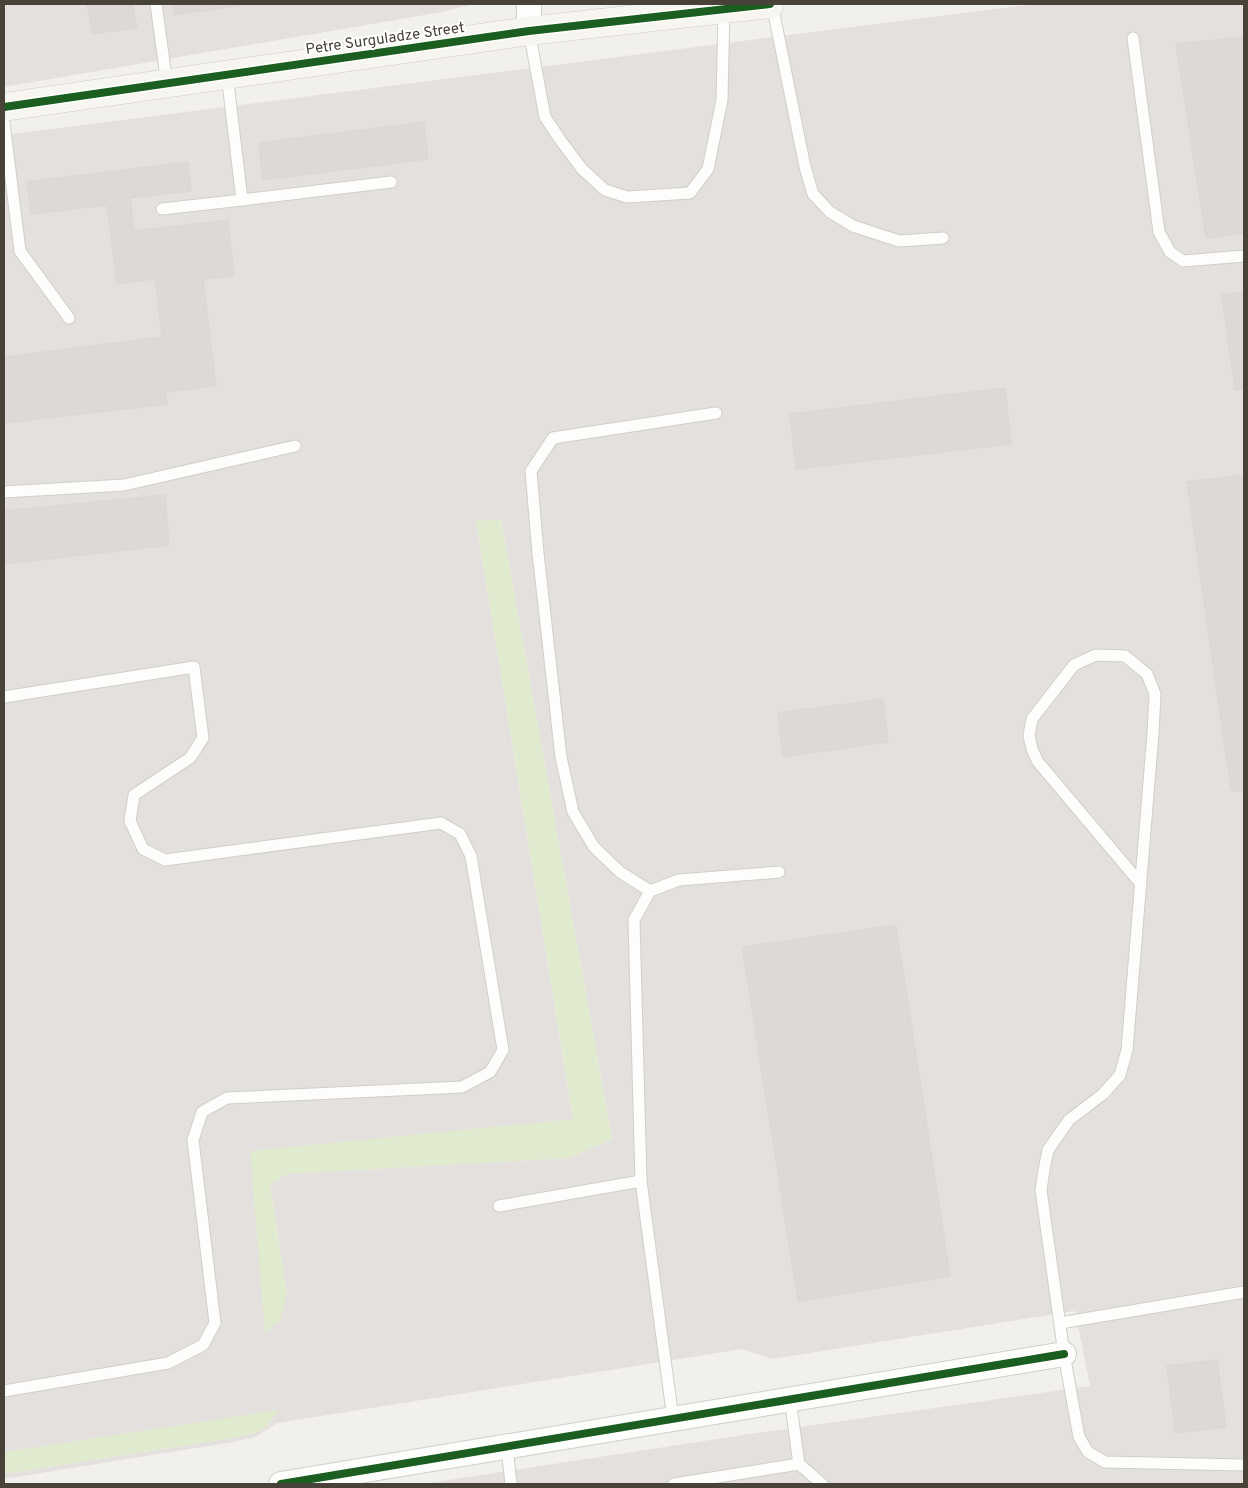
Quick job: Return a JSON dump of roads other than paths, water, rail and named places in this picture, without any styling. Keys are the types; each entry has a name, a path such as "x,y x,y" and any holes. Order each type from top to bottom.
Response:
{"street":[{"path":"529,4 529,31"},
{"name":"Petre Surguladze Street","path":"4,107 529,31 771,4"},
{"path":"281,1484 1064,1354"}],"lane":[{"path":"156,4 167,84"},
{"path":"771,4 805,167 813,194 830,212 853,226 899,241 943,238"},
{"path":"529,31 545,117 582,169 605,190 627,197 690,193 708,169 722,100 724,9"},
{"path":"1133,38 1159,232 1170,252 1183,261 1244,256"},
{"path":"227,75 242,200"},
{"path":"4,123 20,251 69,318"},
{"path":"162,209 391,182"},
{"path":"650,891 620,872 594,847 573,812 561,757 531,471 553,438 716,412"},
{"path":"4,492 124,485 295,446"},
{"path":"1141,884 1038,762 1029,736 1032,719 1074,665 1096,655 1125,656 1147,674 1155,694 1154,733 1127,1050 1120,1075 1103,1094 1069,1120 1048,1150 1044,1170 1042,1190 1064,1354 1079,1437 1088,1452 1105,1462 1244,1465"},
{"path":"4,696 194,667 203,738 190,758 134,795 130,821 144,849 165,860 441,823 460,834 471,856 503,1050 490,1072 462,1087 227,1098 202,1112 194,1140 216,1323 203,1345 168,1363 4,1391"},
{"path":"673,1419 641,1181 634,920 650,891 679,880 779,872"},
{"path":"499,1206 641,1181"},
{"path":"1060,1323 1244,1292"},
{"path":"790,1399 799,1464 822,1484"},
{"path":"507,1446 511,1484"},
{"path":"674,1484 799,1464"}]}
